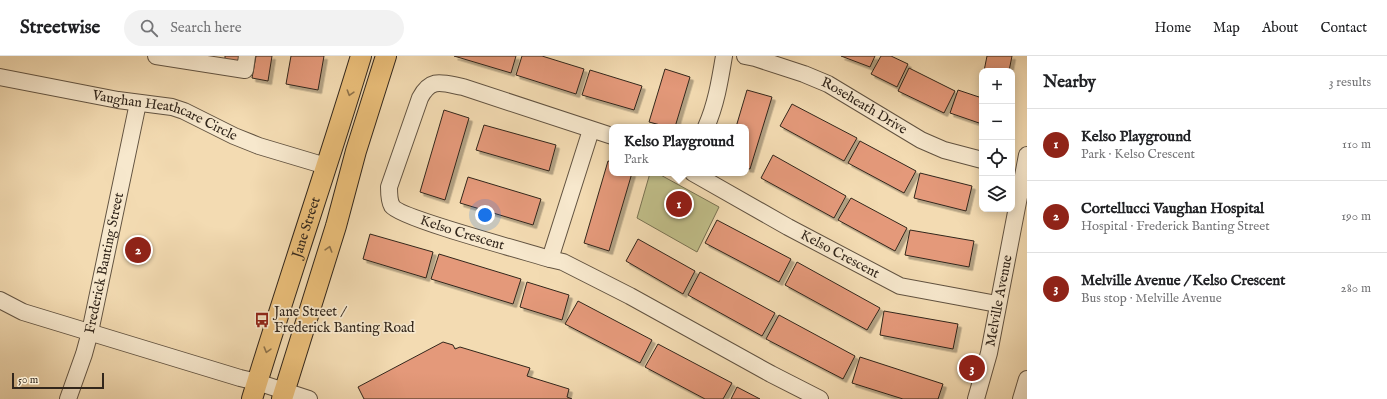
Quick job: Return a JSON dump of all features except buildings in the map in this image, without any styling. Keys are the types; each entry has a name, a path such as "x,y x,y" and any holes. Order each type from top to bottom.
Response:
{"main road":[{"name":"Jane Street","path":"269,391 295,259 362,56"},
{"name":"Jane Street","path":"269,391 336,226 356,150 386,56"}],"street":[{"path":"156,56 245,70 247,56"},
{"path":"708,124 720,83 724,56"},
{"name":"Roseheath Drive","path":"745,56 786,68 828,84 921,140 944,150 979,159"},
{"name":"Vaughan Heathcare Circle","path":"0,77 138,103 172,107 184,111 234,136 259,146 326,166"},
{"name":"Kelso Crescent","path":"609,135 463,87 442,83 432,84 425,89 420,98 389,187 392,206 420,220 563,262 630,296 771,374 820,399"},
{"name":"Frederick Banting Street","path":"138,103 90,332 240,378 269,391 309,399"},
{"path":"550,259 591,130"},
{"name":"Melville Avenue","path":"976,399 989,354 1023,162"},
{"name":"Kelso Crescent","path":"698,176 788,227 900,286 997,304"},
{"path":"3,305 90,332 68,399"},
{"path":"1021,399 1027,379"}],"shaded area":[{"path":"649,176 662,176 719,207 697,252 637,218"}],"place":[{"name":"Kelso Playground","path":"679,204"},
{"name":"Cortellucci Vaughan Hospital","path":"138,250"},
{"name":"Jane Street / Frederick Banting Road","path":"262,320"},
{"name":"Melville Avenue / Kelso Crescent","path":"972,368"}]}
